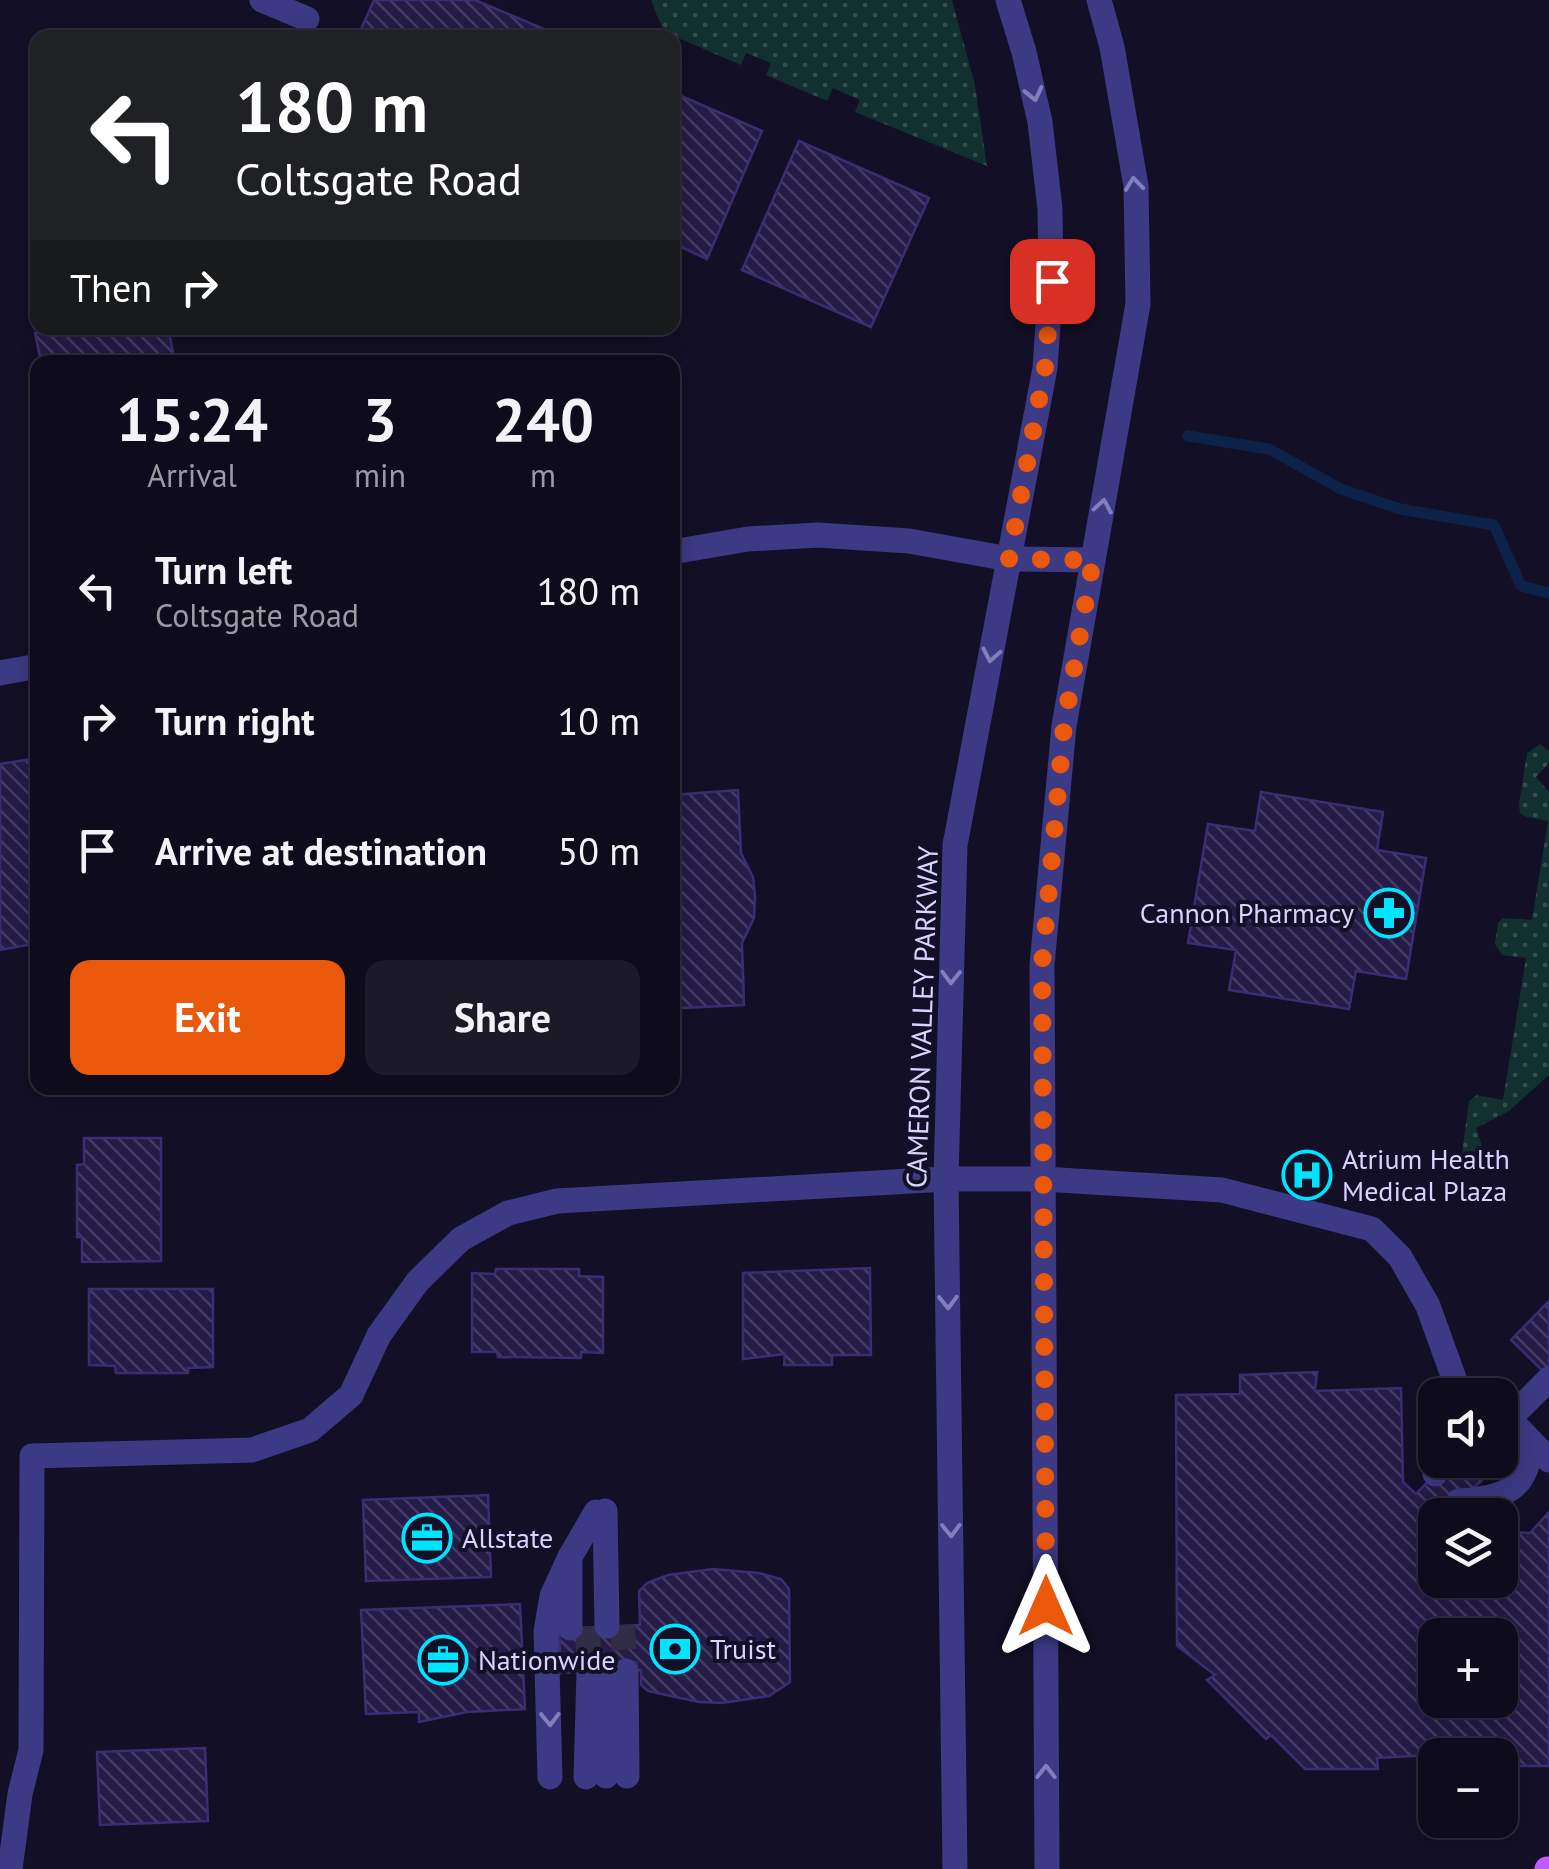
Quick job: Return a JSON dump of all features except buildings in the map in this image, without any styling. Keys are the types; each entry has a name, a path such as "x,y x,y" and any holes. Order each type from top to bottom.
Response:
{"street":[{"path":"262,0 307,19"},
{"name":"CAMERON VALLEY PARKWAY","path":"955,1869 946,1179 955,845 1045,368 1052,281 1050,209 1040,122 1008,0"},
{"path":"1047,1869 1042,965 1064,726 1138,304 1136,186 1112,47 1099,0"},
{"path":"680,551 748,538 818,535 909,540 1009,559 1093,560"},
{"path":"0,673 30,667"},
{"path":"10,1869 20,1794 31,1750 32,1456 252,1450 310,1430 351,1395 379,1335 418,1280 461,1239 508,1214 557,1202 946,1179 1043,1179 1222,1190 1372,1229 1400,1257 1428,1306 1454,1378"},
{"path":"1518,1404 1549,1379"},
{"path":"1498,1498 1518,1482 1540,1451 1518,1428"},
{"path":"588,1776 546,1631 552,1596 570,1556 607,1512"},
{"path":"597,1627 584,1574 607,1512"},
{"path":"597,1627 607,1512"},
{"path":"570,1556 597,1627"},
{"path":"588,1776 599,1672 588,1776"}],"green space":[{"path":"651,0 952,0 975,85 987,166 855,112 860,100 833,88 827,101 766,75 771,63 746,53 741,65 680,39 680,30 663,30"},
{"path":"1540,744 1549,751 1549,763 1536,777 1549,792 1549,1075 1509,1111 1476,1128 1484,1152 1482,1159 1465,1160 1462,1153 1469,1101 1477,1095 1503,1100 1526,958 1502,955 1495,944 1498,923 1503,918 1532,920 1548,821 1526,817 1520,813 1519,805 1527,753"}],"waterway":[{"path":"1188,436 1269,449 1341,489 1400,509 1494,525 1521,586 1549,593"}],"tunnel":[{"path":"622,1625 626,1671"},
{"path":"588,1627 589,1672"}],"place":[{"name":"Cannon Pharmacy","path":"1389,913"},
{"name":"Atrium Health Medical Plaza","path":"1307,1175"},
{"name":"Allstate","path":"427,1538"},
{"name":"Truist","path":"675,1649"},
{"name":"Nationwide","path":"443,1660"}],"route":[{"path":"1046,1606 1042,965 1064,726 1093,560 1009,559 1045,368 1052,281"}]}
